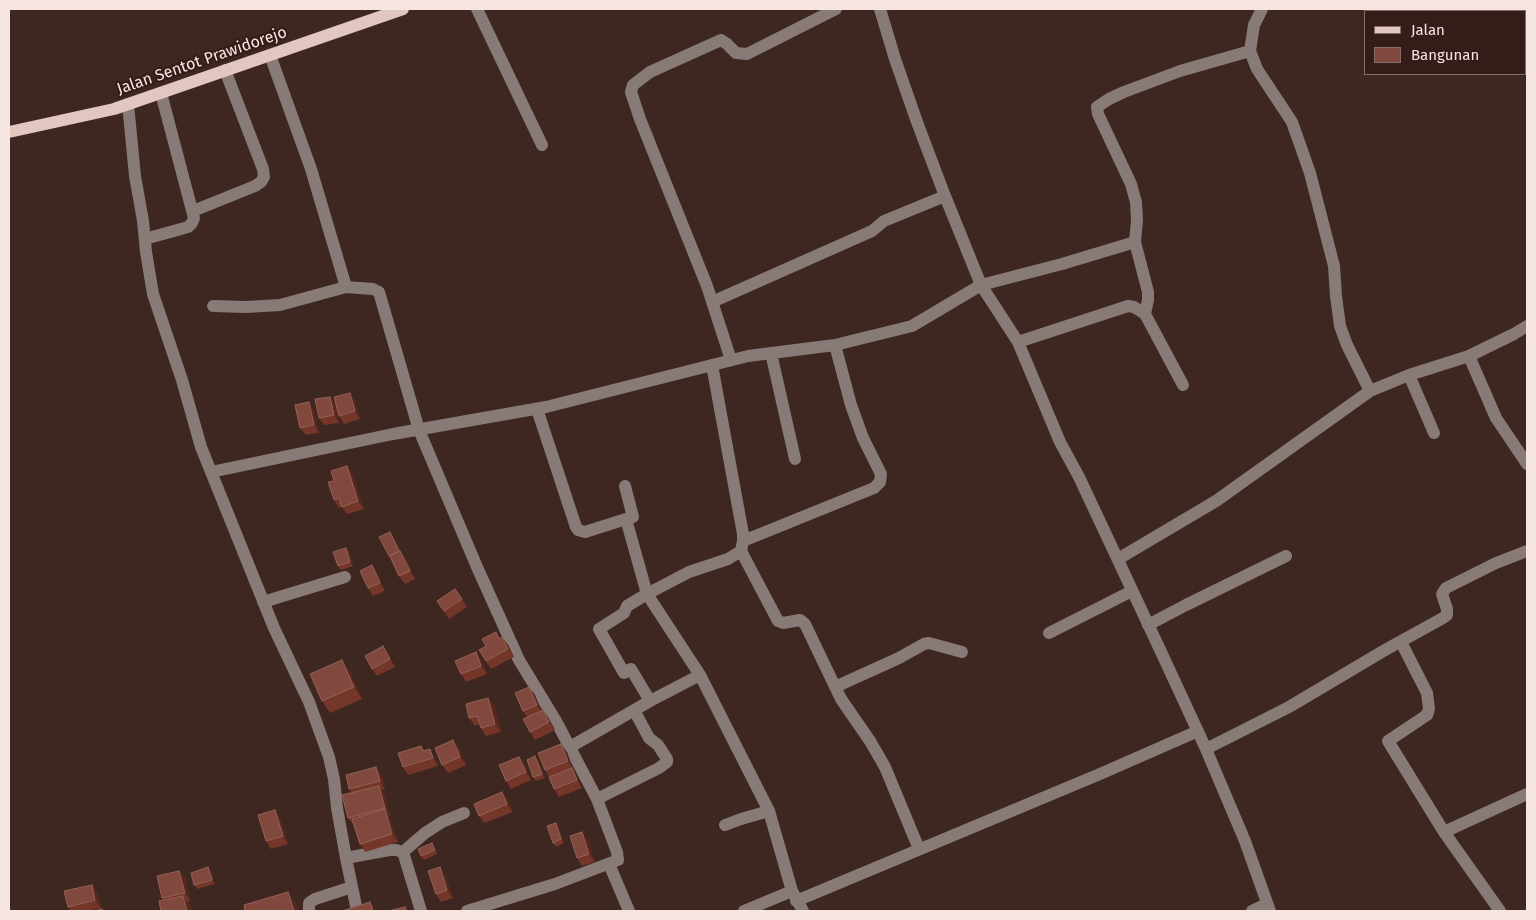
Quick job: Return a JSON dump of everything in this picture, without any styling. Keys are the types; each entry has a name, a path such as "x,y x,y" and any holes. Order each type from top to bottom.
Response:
{"main road":[{"name":"Jalan Sentot Prawidorejo","path":"9,132 114,109 403,9"}],"street":[{"path":"477,9 542,145"},
{"path":"731,360 712,302 640,119 631,92 633,85 650,72 721,40 736,53 748,54 836,9"},
{"path":"880,9 916,122 982,285 1018,342 1060,442 1079,477 1198,731 1245,842 1268,907 1252,911"},
{"path":"1262,9 1254,25 1250,51 1257,69 1292,122 1310,173 1334,266 1340,326 1347,345 1370,391"},
{"path":"1145,314 1148,292 1136,242 1136,202 1130,184 1098,114 1097,107 1108,99 1124,92 1180,71 1250,51"},
{"path":"270,55 311,169 346,287"},
{"path":"193,211 255,186 261,182 264,176 225,70"},
{"path":"145,240 188,226 194,218 161,92"},
{"path":"128,104 135,176 153,294 182,380 201,447 274,628 309,702 329,757 356,906"},
{"path":"712,302 872,231 884,221 945,196"},
{"path":"211,472 283,456 537,408 748,356 835,345 912,326 982,285 1136,242"},
{"path":"213,306 280,305 346,287 374,289 379,292 418,430 477,568 520,660 570,746 597,799 617,852 618,860 555,884 468,911"},
{"path":"1018,342 1128,306 1134,307 1145,314 1183,385"},
{"path":"1118,559 1216,501 1370,391 1409,375 1469,356 1527,326"},
{"path":"650,701 631,668 624,672 599,629 624,613 627,606 689,572 728,559 742,546 874,488 880,482 880,474 863,438 851,406 835,345"},
{"path":"770,353 795,459"},
{"path":"1469,356 1496,418 1527,464"},
{"path":"712,365 743,534 742,546 760,590 778,621 783,623 800,620 805,624 841,700 870,741 885,767 919,850"},
{"path":"1409,375 1434,433"},
{"path":"537,408 578,530 586,532 633,516 626,486"},
{"path":"626,519 648,594 700,675 769,811 797,901"},
{"path":"1206,749 1289,707 1447,615 1442,594 1446,588 1496,563 1527,551"},
{"path":"1148,625 1286,556"},
{"path":"264,602 345,577"},
{"path":"1049,633 1132,591"},
{"path":"1401,642 1427,692 1429,709 1427,715 1388,740 1444,832 1490,900 1500,911"},
{"path":"835,687 891,662 924,644 930,643 962,652"},
{"path":"570,746 700,675"},
{"path":"597,799 659,768 667,762 658,744 649,738 634,710"},
{"path":"744,911 797,901 1198,731"},
{"path":"1444,832 1527,794"},
{"path":"725,825 748,816 769,811"},
{"path":"403,852 425,833 442,822 464,813"},
{"path":"346,858 389,850 403,852"},
{"path":"403,852 421,911"},
{"path":"609,864 629,911"},
{"path":"309,911 309,903 315,899 352,887"}],"building":[{"path":"350,393 355,411 339,416 334,397"},
{"path":"330,397 334,415 319,418 315,399"},
{"path":"309,402 314,425 300,428 295,405"},
{"path":"347,466 358,501 342,507 339,498 334,500 328,482 334,481 331,471"},
{"path":"390,532 399,551 389,556 379,537"},
{"path":"346,548 350,562 338,566 333,552"},
{"path":"400,551 410,571 399,576 390,556"},
{"path":"372,565 380,583 368,588 360,571"},
{"path":"455,589 462,599 444,611 437,601"},
{"path":"496,632 499,639 502,637 508,649 486,661 479,650 486,646 482,639"},
{"path":"383,646 390,659 372,669 365,656"},
{"path":"476,652 481,666 461,674 455,661"},
{"path":"342,660 354,687 322,701 310,674"},
{"path":"529,687 537,705 523,711 515,693"},
{"path":"488,698 495,724 481,728 477,716 469,718 466,704"},
{"path":"543,710 549,722 530,732 523,719"},
{"path":"453,740 460,757 442,765 435,748"},
{"path":"561,744 568,761 545,770 538,753"},
{"path":"421,746 423,751 430,749 433,758 403,767 398,753"},
{"path":"535,756 542,774 533,777 527,760"},
{"path":"519,757 526,772 506,781 499,765"},
{"path":"376,767 380,781 349,789 346,775"},
{"path":"572,768 577,780 554,789 549,777"},
{"path":"379,786 385,808 348,818 342,795"},
{"path":"502,792 507,804 479,816 474,804"},
{"path":"385,809 392,834 360,844 352,819"},
{"path":"275,810 283,836 266,841 258,815"},
{"path":"556,823 561,839 553,843 547,826"},
{"path":"582,832 589,854 577,858 570,836"},
{"path":"432,843 435,850 421,856 418,849"},
{"path":"208,867 212,880 194,885 191,873"},
{"path":"440,867 447,890 436,894 428,871"},
{"path":"179,871 185,893 162,898 157,876"},
{"path":"92,885 95,900 68,907 64,891"},
{"path":"288,892 294,911 245,911 244,905"},
{"path":"183,896 187,911 161,911 159,901"},
{"path":"370,902 373,911 342,911"},
{"path":"405,907 407,911 388,911"}]}
